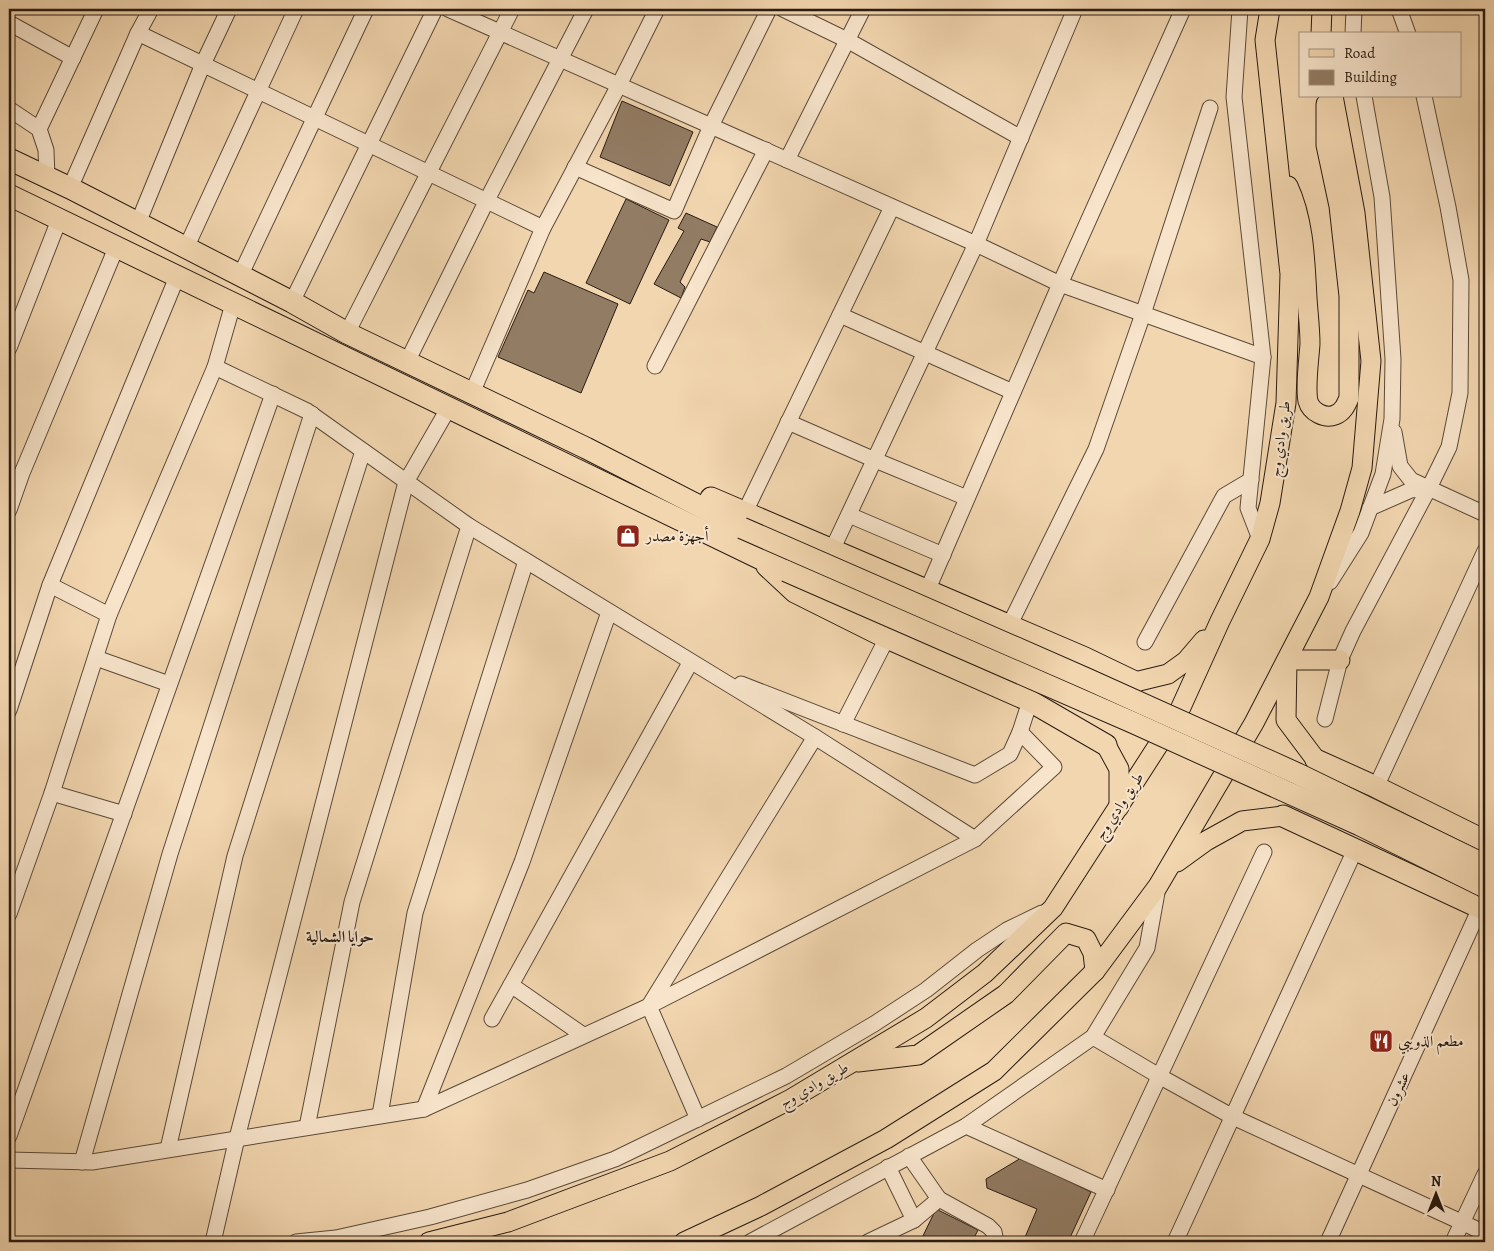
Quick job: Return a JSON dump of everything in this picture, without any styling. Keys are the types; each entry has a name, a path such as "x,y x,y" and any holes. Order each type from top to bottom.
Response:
{"highway":[{"path":"9,159 70,188 292,302 347,333 586,448 1298,774 1485,865"},
{"path":"9,196 786,572 1144,727 1360,825 1485,887"},
{"path":"743,520 832,550 1085,658 1135,682"},
{"path":"759,559 795,592 887,638 1030,701 1106,745"},
{"path":"1316,760 1376,787 1485,841"},
{"path":"1283,816 1483,909"}],"main road":[{"name":"طريق وادي وج","path":"429,1242 508,1222 670,1162 791,1099 926,1018 985,973 1053,908 1177,716 1260,539 1270,503 1286,404 1290,274 1265,40 1270,9"},
{"path":"1321,32 1322,9"},
{"path":"1278,164 1294,200 1305,258 1310,341 1308,401 1317,412 1323,416 1330,416 1343,410 1349,398 1349,296 1339,206 1326,145 1326,98"},
{"path":"684,1242 761,1206 886,1138 994,1070 1095,971 1170,868 1254,723 1319,598 1350,511 1362,468 1371,361 1356,213 1333,98"},
{"path":"1135,682 1168,674 1186,661 1220,622"},
{"path":"1287,660 1340,660"},
{"path":"1287,660 1286,720 1316,760"},
{"path":"1106,745 1118,769 1119,807"},
{"path":"1170,868 1206,841 1242,821 1283,816"},
{"path":"850,1063 918,1055 1006,994 1066,934 1086,939 1093,952 1095,971"}],"street":[{"path":"39,129 96,9"},
{"path":"70,188 138,33 151,9"},
{"path":"138,223 203,64 230,9"},
{"path":"186,248 296,9"},
{"path":"240,276 366,9"},
{"path":"292,302 435,9"},
{"path":"448,9 976,244 1060,284 1263,357"},
{"path":"347,333 512,9"},
{"path":"407,362 487,200 586,9"},
{"path":"472,393 543,228 657,9"},
{"path":"575,167 674,211 711,126 769,9"},
{"path":"783,9 847,40 1021,138"},
{"path":"787,160 862,9"},
{"path":"832,550 976,244 1075,9"},
{"path":"927,591 1060,284 1183,9"},
{"path":"1240,9 1234,97 1263,357 1248,508 1260,539"},
{"path":"1353,32 1354,9"},
{"path":"1399,9 1407,32"},
{"path":"9,23 73,58"},
{"path":"138,33 543,228"},
{"path":"1319,598 1361,533 1383,474 1392,419 1393,359 1382,197 1364,98"},
{"path":"1325,719 1340,660 1353,631 1449,447 1460,393 1461,280 1448,207 1424,98"},
{"path":"9,108 39,129 46,150 48,177"},
{"path":"1009,626 1096,449 1143,314 1210,108"},
{"path":"655,366 766,150"},
{"path":"743,520 892,207"},
{"path":"9,348 59,220"},
{"path":"9,510 15,471 116,248"},
{"path":"9,710 50,585 177,278"},
{"path":"9,914 52,793 109,615 215,367 233,304"},
{"path":"840,315 1013,392"},
{"path":"215,367 312,414 469,526 695,666 815,737 975,839"},
{"path":"9,1136 273,394"},
{"path":"213,1242 237,1138 406,482 448,409"},
{"path":"82,1162 170,854 312,414"},
{"path":"1392,419 1400,466 1411,480 1485,514"},
{"path":"788,422 967,498"},
{"path":"168,1149 235,856 363,451"},
{"path":"1145,642 1224,496 1251,480"},
{"path":"1370,508 1412,490 1429,488"},
{"path":"848,515 943,555"},
{"path":"307,1127 352,902 469,526"},
{"path":"1376,787 1485,551"},
{"path":"380,1115 415,913 526,561"},
{"path":"50,585 109,615"},
{"path":"424,1109 522,862 609,612"},
{"path":"843,724 887,638"},
{"path":"96,658 169,684"},
{"path":"695,666 975,775 1010,754 1020,732 1030,701"},
{"path":"492,1019 695,666"},
{"path":"9,1160 92,1162 424,1109 649,1006 975,839 1054,766 1020,732"},
{"path":"649,1006 815,737"},
{"path":"52,793 124,814"},
{"path":"1174,1242 1355,850"},
{"path":"1082,1242 1264,852"},
{"path":"750,1242 966,1126 1093,1037 1147,948 1158,886"},
{"path":"296,1242 336,1238 421,1219 527,1190 615,1159 786,1076 858,1034 926,990 976,950 1008,930 1053,908"},
{"name":"عشرون","path":"1328,1242 1483,909"},
{"path":"511,985 583,1036"},
{"path":"649,1006 698,1120"},
{"path":"1093,1037 1233,1117 1485,1232"},
{"path":"966,1126 1107,1190"},
{"path":"909,1156 939,1199 988,1226 994,1232 996,1242"},
{"path":"888,1167 914,1220"},
{"path":"1453,1242 1485,1174"},
{"path":"868,1242 914,1220 939,1199"}],"building":[{"path":"622,101 693,132 670,186 600,157"},
{"path":"626,199 669,220 630,304 586,283"},
{"path":"686,213 717,227 710,242 701,239 680,282 685,287 681,298 654,284 684,231 678,228"},
{"path":"544,272 618,304 581,393 498,357 528,290 534,293"},
{"path":"1021,1158 1091,1192 1068,1242 1023,1242 1037,1209 987,1188 986,1179"},
{"path":"936,1209 978,1230 972,1242 920,1242"}],"place":[{"name":"أجهزة مصدر","path":"628,536"},
{"name":"مطعم الذويبي","path":"1381,1041"}],"district":[{"name":"حوايا الشمالية","path":"340,936"}]}
